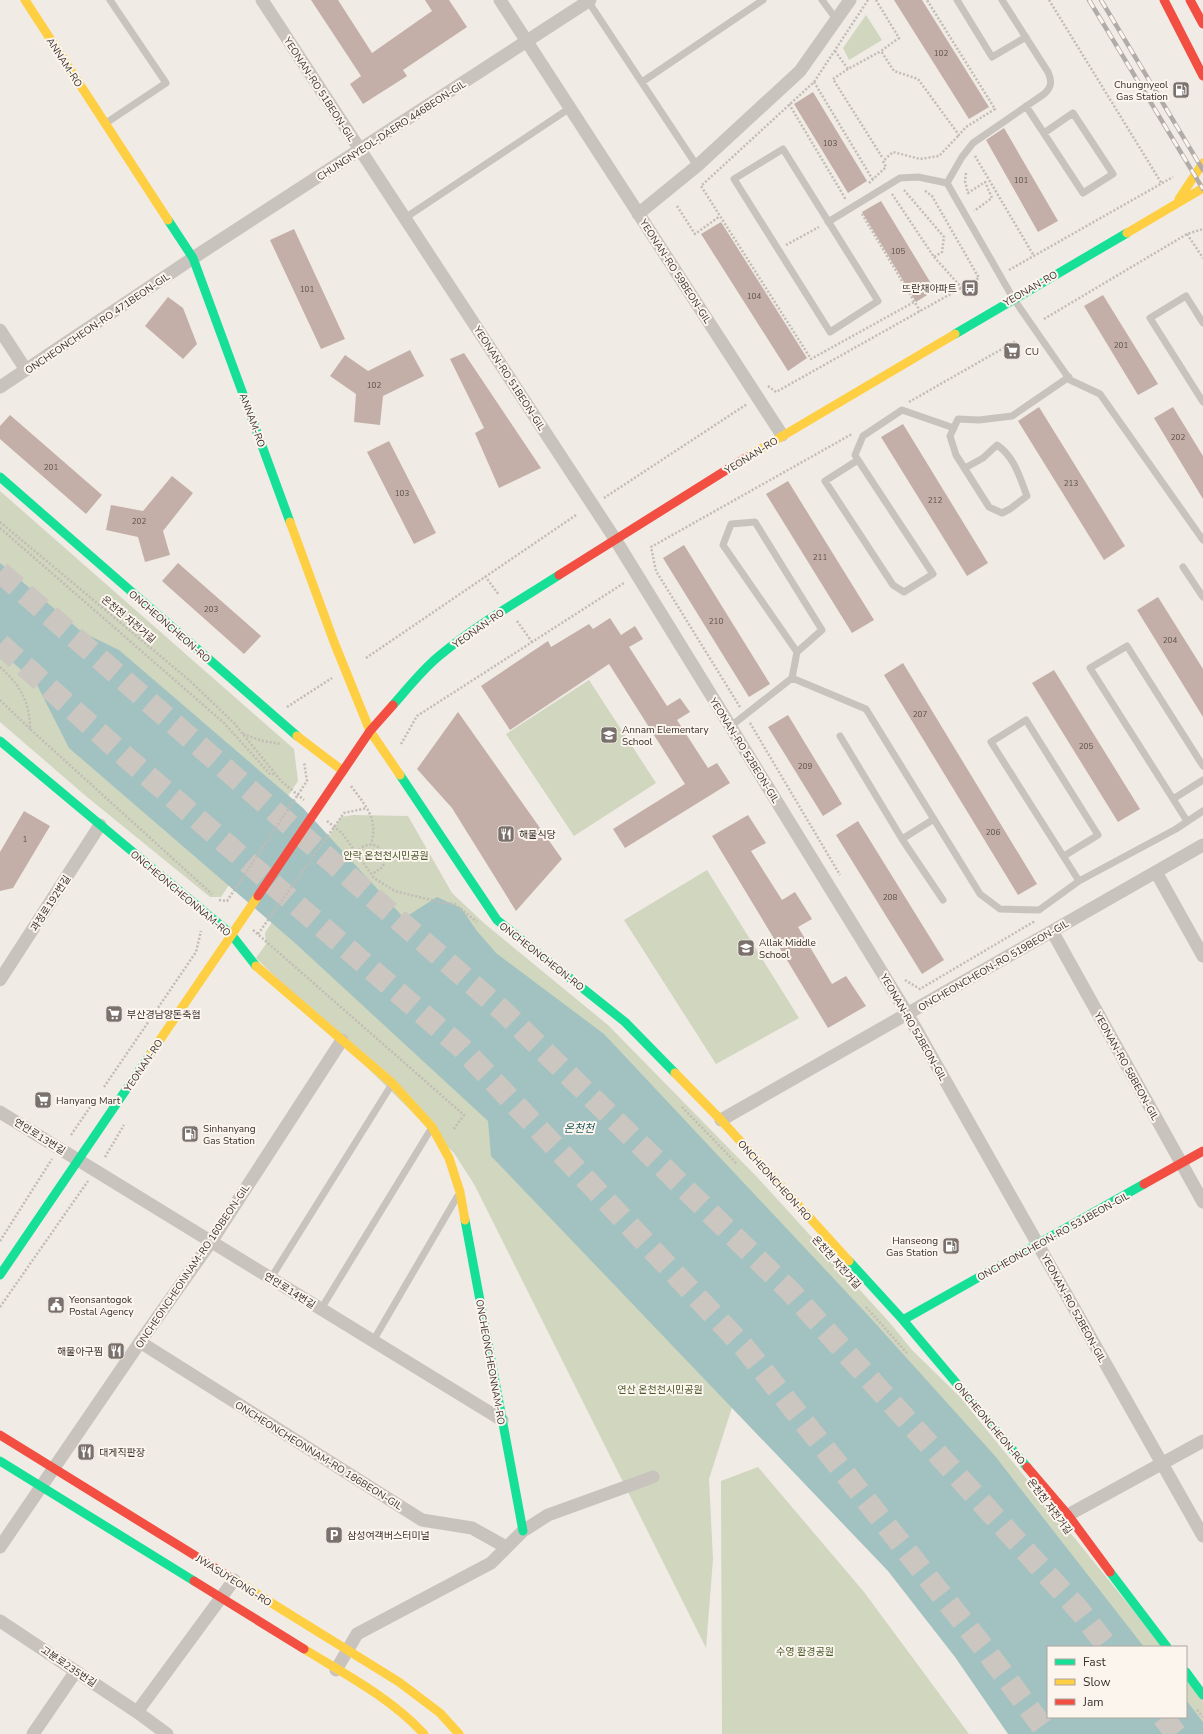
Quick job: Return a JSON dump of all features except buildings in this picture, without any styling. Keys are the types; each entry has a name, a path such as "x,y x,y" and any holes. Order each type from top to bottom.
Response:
{"street":[{"name":"ANNAM-RO","path":"25,0 193,258 334,642 370,732"},
{"name":"YEONAN-RO 51BEON-GIL","path":"262,0 615,539"},
{"name":"YEONAN-RO 59BEON-GIL","path":"500,0 782,435"},
{"path":"638,214 697,166 800,71 850,0"},
{"path":"1164,0 1203,76"},
{"path":"1190,0 1203,24"},
{"name":"CHUNGNYEOL-DAERO 446BEON-GIL","path":"193,258 589,1"},
{"path":"1178,202 1203,163"},
{"name":"YEONAN-RO","path":"0,1275 370,732 416,678 439,656 483,624 615,539 782,435 1013,298 1203,188"},
{"path":"1178,202 1203,200"},
{"name":"ONCHEONCHEON-RO 471BEON-GIL","path":"0,387 193,258"},
{"path":"0,330 26,370"},
{"name":"ONCHEONCHEON-RO","path":"0,477 293,733 342,772"},
{"name":"YEONAN-RO 52BEON-GIL","path":"615,539 907,1013 1162,1464 1199,1522 1203,1536"},
{"name":"ONCHEONCHEON-RO","path":"370,732 497,920 625,1022 721,1120 903,1320 1068,1515 1166,1646"},
{"name":"ONCHEONCHEONNAM-RO","path":"0,741 231,934 253,963 392,1084 432,1128 449,1158 460,1192 523,1531"},
{"name":"과정로192번길","path":"0,980 100,825"},
{"name":"ONCHEONCHEON-RO 519BEON-GIL","path":"721,1120 1203,845"},
{"path":"1156,872 1203,956"},
{"name":"YEONAN-RO 58BEON-GIL","path":"1052,931 1203,1202"},
{"name":"ONCHEONCHEONNAM-RO 160BEON-GIL","path":"53,1470 140,1342 211,1242 342,1040"},
{"name":"연안로13번길","path":"0,1112 79,1160"},
{"name":"ONCHEONCHEON-RO 531BEON-GIL","path":"903,1320 1203,1151"},
{"name":"연안로14번길","path":"79,1160 502,1420"},
{"name":"ONCHEONCHEONNAM-RO 186BEON-GIL","path":"140,1342 422,1520 472,1528 506,1547"},
{"name":"JWASUYEONG-RO","path":"0,1435 53,1470 405,1686 440,1713 459,1734"},
{"path":"1068,1515 1203,1441"},
{"path":"0,1461 220,1599 373,1692 414,1723 424,1734"},
{"path":"0,1547 53,1470"},
{"path":"336,1670 357,1634 490,1563 523,1531 548,1515 653,1477"},
{"path":"137,1712 234,1580"},
{"name":"고분로235번길","path":"0,1621 137,1712 167,1734"},
{"path":"33,1734 76,1671"},
{"path":"1187,1673 1203,1695"}],"lane":[{"path":"106,123 166,83 110,0"},
{"path":"642,82 763,0"},
{"path":"822,0 836,19"},
{"path":"957,0 992,57 1026,36"},
{"path":"947,183 973,143 1047,91 1052,82 1048,72 1002,0"},
{"name":"CHUNGNYEOL-DAERO 446BEON-GIL","path":"589,1 697,166"},
{"path":"1026,106 1083,193 1112,174 1073,114 1044,133"},
{"path":"405,218 570,108"},
{"path":"783,149 878,301 830,332 777,250 734,179 783,149"},
{"path":"828,222 900,178 918,177 947,183 1013,298 1070,380 1100,394 1200,531 1203,540"},
{"path":"1203,323 1186,296 1150,318 1203,402"},
{"path":"965,468 983,458 997,445 1005,450 1018,471 1027,496 1002,513 989,507 956,455 950,436 958,419 979,420 1012,416 1069,377"},
{"path":"858,460 825,481 893,585 904,592 933,574 855,455 863,436 902,410 954,428"},
{"path":"731,726 792,678 797,652 822,630 755,522 731,524 723,545 797,652"},
{"path":"1187,821 1090,668 1127,646 1203,766"},
{"path":"792,678 866,709 980,894 1000,909 1039,910 1079,881 1203,811"},
{"path":"1064,856 1098,835 1026,720 991,742 1079,881"},
{"path":"840,736 902,840 943,900"},
{"path":"1174,799 1203,780"},
{"path":"902,840 934,819"},
{"path":"271,1278 392,1084"},
{"path":"321,1309 432,1128"},
{"path":"373,1341 460,1192"}],"path":[{"path":"868,0 814,82 873,180"},
{"path":"876,0 899,38 881,51 833,79 882,157"},
{"path":"868,183 886,167 883,161 894,152 920,159 939,156 966,127 995,109 927,0"},
{"path":"1049,0 1162,184"},
{"path":"835,51 848,69"},
{"path":"881,51 894,71 918,79 959,135"},
{"path":"790,104 845,198 850,194"},
{"path":"970,162 974,155 1034,256"},
{"path":"966,168 968,193 985,182 992,198 972,213"},
{"path":"1006,264 1010,271 1174,177"},
{"path":"887,195 911,188"},
{"path":"776,392 979,278 932,196 922,189"},
{"path":"904,190 944,237 942,252 934,257"},
{"path":"892,194 934,257 962,288"},
{"path":"677,206 695,234 720,216"},
{"path":"866,208 862,212 920,312"},
{"path":"777,250 828,222"},
{"path":"1044,319 1187,234 1203,229"},
{"path":"1187,234 1203,258"},
{"path":"906,403 1016,341"},
{"path":"599,502 749,403"},
{"path":"840,876 745,715 656,571 651,547 858,430"},
{"path":"366,658 576,515"},
{"name":"온천천 자전거길","path":"0,522 189,680 243,734 276,774 309,805"},
{"path":"0,528 224,722 270,774 276,774"},
{"path":"400,744 417,716 624,583"},
{"path":"0,667 24,695 30,713 30,729"},
{"path":"282,710 337,674"},
{"path":"0,700 224,905"},
{"name":"온천천 자전거길","path":"243,734 280,745 293,733"},
{"path":"219,900 227,901 304,787 307,781 304,759"},
{"path":"342,772 371,813 373,837 371,844"},
{"path":"258,934 344,813 367,808"},
{"path":"326,819 342,833 374,878 395,891 455,904 483,927"},
{"path":"356,852 361,847 371,844 379,848 384,853 385,860 383,867 372,874"},
{"path":"242,918 258,934 464,1115 449,1135"},
{"path":"104,1087 196,952 202,928"},
{"path":"71,1134 95,1100"},
{"path":"678,1102 742,1170"},
{"path":"0,1241 52,1159"},
{"path":"0,1307 89,1180"},
{"path":"865,1305 908,1354"}],"green space":[{"path":"866,15 882,40 849,60 843,48"},
{"path":"0,491 294,749 298,781 221,897 210,897 87,797 0,722"},
{"path":"589,680 656,783 574,836 506,734"},
{"name":"안락 온천천시민공원","path":"353,815 408,816 452,893 485,924 608,1025 756,1176 890,1323 912,1350 960,1397 1162,1646 1130,1646 402,929 324,845 341,817"},
{"path":"707,870 799,1018 716,1064 624,920"},
{"name":"연산 온천천시민공원","path":"277,914 744,1370 709,1479 713,1559 706,1648 474,1184 454,1153 256,958 266,944 265,933"},
{"name":"수영 환경공원","path":"758,1467 864,1592 969,1734 722,1734 721,1481"},
{"path":"1187,1679 1203,1701 1203,1734 1187,1717"}],"water":[{"name":"온천천","path":"0,563 82,632 119,650 303,808 404,918 437,897 461,908 477,931 496,953 604,1034 866,1313 995,1456 1143,1646 1047,1646 1047,1718 1187,1718 1187,1701 1203,1722 1203,1734 1008,1734 955,1657 888,1571 491,1156 488,1121 295,943 69,748 36,683 0,651"}],"tunnel":[{"path":"0,572 503,1011 790,1291 1079,1610 1107,1646"},
{"path":"0,644 126,757 462,1048 744,1347 984,1648 1048,1734"},
{"path":"1164,1718 1176,1734"}],"railway":[{"path":"1089,0 1203,189"},
{"path":"1101,0 1203,170"}],"traffic: fast":[{"path":"168,220 193,258 290,522"},
{"path":"955,334 1127,233"},
{"path":"0,477 297,736"},
{"path":"393,705 415,679 453,645 559,575"},
{"path":"0,741 231,934 256,966"},
{"path":"400,775 497,920 625,1022 675,1073"},
{"path":"0,1275 151,1053"},
{"path":"903,1320 1144,1184"},
{"path":"465,1220 523,1531"},
{"path":"849,1261 903,1320 1027,1467"},
{"path":"0,1461 194,1581"},
{"path":"1110,1572 1166,1646"},
{"path":"1187,1673 1203,1695"}],"traffic: slow":[{"path":"25,0 168,220"},
{"path":"1179,199 1203,163"},
{"path":"1127,233 1203,188"},
{"path":"747,457 955,334"},
{"path":"290,522 334,642 370,731 400,775"},
{"path":"297,736 343,771"},
{"path":"151,1053 258,896"},
{"path":"256,966 392,1083 432,1127 449,1158 460,1192 465,1220"},
{"path":"675,1073 721,1120 849,1261"},
{"path":"228,1576 399,1682 440,1713 459,1734"},
{"path":"304,1649 367,1687 397,1709 424,1734"}],"traffic: jam":[{"path":"1164,0 1203,76"},
{"path":"1190,0 1203,24"},
{"path":"559,575 747,457"},
{"path":"258,896 370,731 393,705"},
{"path":"1144,1184 1203,1151"},
{"path":"0,1435 228,1576"},
{"path":"1027,1467 1068,1515 1110,1572"},
{"path":"194,1581 304,1649"}],"place":[{"name":"Chungnyeol Gas Station","path":"1181,90"},
{"name":"뜨란채아파트","path":"970,288"},
{"name":"CU","path":"1012,351"},
{"name":"Annam Elementary School","path":"609,735"},
{"name":"해물식당","path":"506,834"},
{"name":"Allak Middle School","path":"746,948"},
{"name":"부산경남양돈축협","path":"114,1014"},
{"name":"Hanyang Mart","path":"43,1100"},
{"name":"Sinhanyang Gas Station","path":"190,1134"},
{"name":"Hanseong Gas Station","path":"951,1246"},
{"name":"Yeonsantogok Postal Agency","path":"56,1305"},
{"name":"해물아구찜","path":"116,1351"},
{"name":"대게직판장","path":"86,1452"},
{"name":"삼성여객버스터미널","path":"334,1535"}]}
